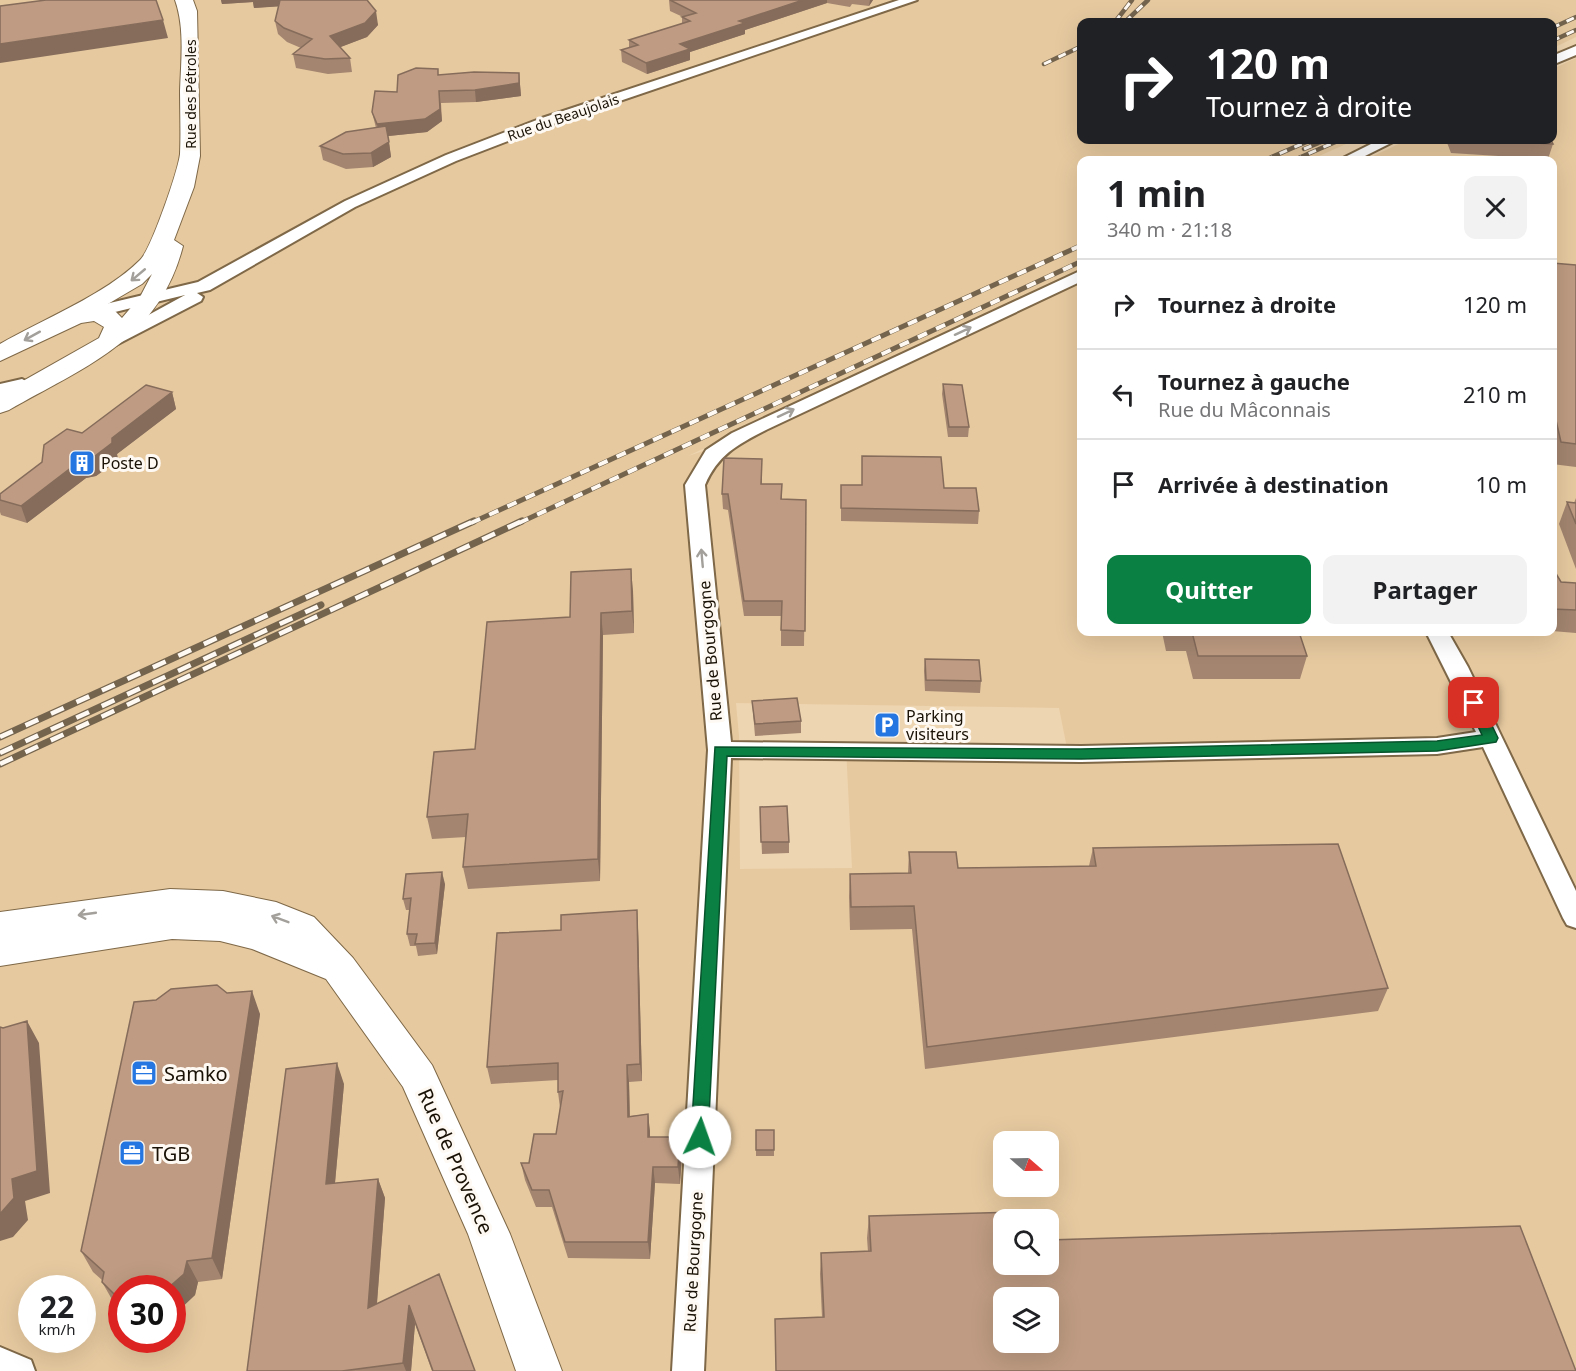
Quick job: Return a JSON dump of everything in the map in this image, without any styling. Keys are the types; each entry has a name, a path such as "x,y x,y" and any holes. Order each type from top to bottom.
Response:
{"main road":[{"name":"Rue des Pétroles","path":"109,342 137,318 153,299 165,277 183,207 183,187 190,146 190,36 188,11 184,0"},
{"name":"Rue des Pétroles","path":"71,317 118,290 145,270 158,252 183,187"},
{"path":"0,354 71,317 100,315 116,322 115,334 109,342 17,384 0,405"},
{"name":"Rue de Provence","path":"0,926 170,903 223,905 262,912 302,927 340,969 418,1077 489,1234 539,1371"},
{"path":"0,951 172,925 220,927 258,936 340,969"}],"street":[{"name":"Rue du Beaujolais","path":"71,317 204,286 231,273 328,215 451,158 547,122 904,1"},
{"path":"1557,59 1576,50"},
{"path":"1355,156 1381,144"},
{"name":"Rue du Beaujolais","path":"109,342 210,290 231,273"},
{"path":"165,277 181,283 204,286"},
{"name":"Rue de Bourgogne","path":"688,1371 720,750 695,485 703,464 716,449 761,425 1077,277"},
{"path":"1439,636 1491,738 1576,918"},
{"path":"720,750 1081,754 1437,746 1491,738"},
{"path":"0,1363 19,1371"}],"shaded area":[{"path":"0,0 1576,0 1576,37 1557,46 1557,18 1077,18 1077,144 1346,144 1319,156 1077,156 1077,271 688,456 765,431 1077,284 1077,636 1557,636 1557,156 1373,156 1399,144 1557,144 1557,67 1576,58 1576,1371 0,1371","holes":["736,703 1059,708 1067,748 846,747 852,868 740,869 739,736"]}],"building":[{"path":"46,0 156,0 163,20 0,44 0,6"},
{"path":"280,0 367,0 376,11 365,23 330,36 350,58 325,59 293,54 312,39 284,28 275,21"},
{"path":"670,0 803,0 739,21 745,23 680,44 690,49 646,63 621,50 638,45 629,40 690,21 682,17 696,13"},
{"path":"416,68 438,69 438,75 474,72 519,73 519,83 475,90 439,91 440,109 425,119 377,124 372,112 375,91 397,92 398,75"},
{"path":"386,126 389,142 371,153 343,154 320,146 346,132"},
{"path":"1557,263 1576,265 1576,444 1561,442 1557,425"},
{"path":"943,384 962,385 969,427 949,427"},
{"path":"146,385 172,392 112,438 112,443 91,459 80,461 21,506 0,500 0,494 42,462 44,445 67,429 82,433"},
{"path":"862,456 941,457 944,488 976,488 979,511 841,508 841,485 862,485"},
{"path":"724,458 762,459 761,484 782,484 781,499 806,500 805,631 781,630 782,601 744,601 728,494 722,494"},
{"path":"1567,502 1576,503 1576,524"},
{"path":"631,569 632,611 601,613 598,859 463,867 468,814 427,817 434,752 475,749 487,622 570,617 571,572"},
{"path":"1557,575 1561,582 1576,583 1576,610 1557,609"},
{"path":"1193,636 1300,636 1307,656 1198,656"},
{"path":"925,659 979,660 981,681 926,680"},
{"path":"797,698 801,721 755,724 752,701"},
{"path":"787,806 789,842 761,842 760,807"},
{"path":"1338,844 1388,988 927,1047 914,906 851,907 850,874 911,873 909,852 956,852 958,868 1096,866 1093,848"},
{"path":"442,872 435,943 415,944 417,934 407,934 411,898 403,899 406,874"},
{"path":"637,910 640,1064 627,1065 628,1117 648,1114 648,1137 680,1137 678,1167 653,1167 648,1242 565,1242 549,1190 532,1190 521,1163 529,1163 534,1134 556,1134 563,1091 558,1092 558,1063 487,1067 497,933 561,930 561,915"},
{"path":"217,985 227,993 252,991 212,1258 187,1261 183,1275 108,1275 108,1288 102,1282 104,1272 81,1251 134,1002 156,1000 171,989"},
{"path":"27,1021 37,1171 12,1179 14,1198 0,1214 0,1027"},
{"path":"337,1063 326,1184 378,1179 368,1308 439,1274 475,1371 433,1371 409,1305 403,1363 342,1371 247,1371 286,1069"},
{"path":"756,1130 774,1130 774,1150 756,1150"},
{"path":"993,1213 993,1275 1059,1275 1059,1240 1520,1226 1576,1371 776,1371 775,1319 824,1317 821,1253 871,1251 869,1216"}],"railway":[{"path":"1118,18 1132,0"},
{"path":"1129,18 1148,0"},
{"path":"1557,26 1576,17"},
{"path":"1557,39 1576,30"},
{"path":"1044,64 1077,48"},
{"path":"1274,156 1302,144"},
{"path":"1304,149 1316,144"},
{"path":"1303,156 1331,144"},
{"path":"471,523 1077,247"},
{"path":"519,523 1077,263"},
{"path":"0,737 474,521"},
{"path":"0,764 522,521"},
{"path":"0,753 321,605"}],"place":[{"name":"Poste D","path":"82,463"},
{"name":"Parking visiteurs","path":"887,725"},
{"name":"Samko","path":"144,1073"},
{"name":"TGB","path":"132,1153"}],"route":[{"path":"700,1137 720,750 1081,754 1437,746 1491,738 1474,703"}]}
